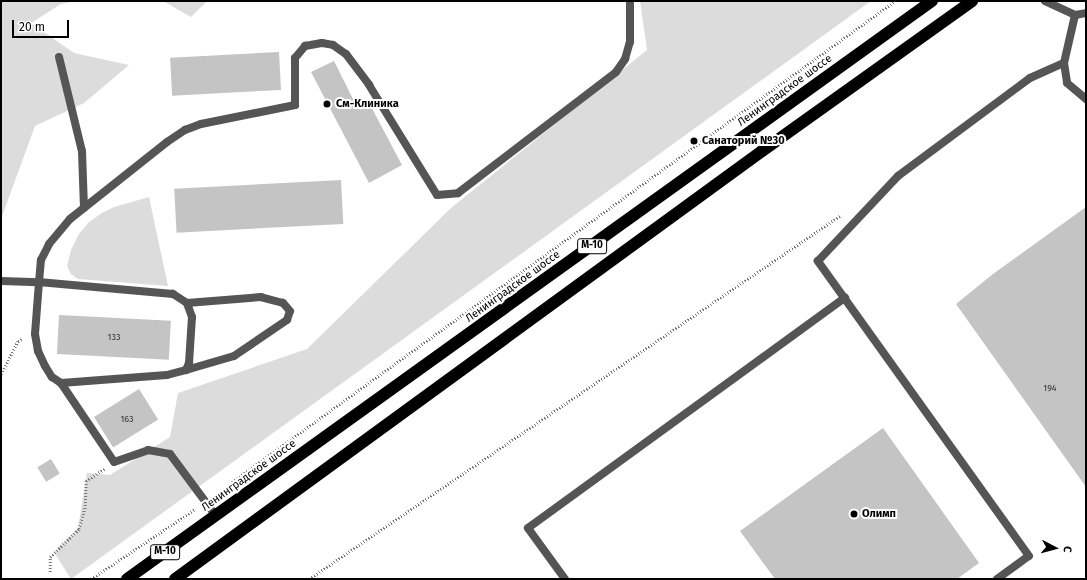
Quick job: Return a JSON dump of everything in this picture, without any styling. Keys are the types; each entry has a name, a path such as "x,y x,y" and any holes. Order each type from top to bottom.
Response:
{"highway":[{"name":"Ленинградское шоссе","path":"127,579 932,1"},
{"name":"М-10","path":"175,579 762,151 972,1"}],"lane":[{"path":"216,516 170,454 148,450 114,462 61,383 52,377 45,366 38,351 36,334 41,260 49,244 70,220 84,208 167,142 185,130 202,124 295,106 295,58 305,46 322,43 332,45 346,54 369,85 438,195 458,193 616,72 625,58 630,42 630,1"},
{"path":"1045,1 1075,15 1086,13"},
{"path":"1075,15 1064,62 1067,83 1086,99"},
{"path":"59,56 82,151 84,208"},
{"path":"997,579 1029,556 818,261 898,176 1030,78 1064,62"},
{"path":"1,281 39,282 173,294 188,303 261,297 283,303 290,311 287,320 234,356 168,375 61,383"},
{"path":"565,579 528,528 845,298"},
{"path":"186,370 189,364 192,317 188,303"}],"path":[{"path":"231,483 895,1"},
{"path":"309,579 846,211"},
{"path":"1,374 18,341 36,334"},
{"path":"50,572 50,557 79,529 85,506 86,481 114,462"},
{"path":"91,579 206,502"}],"shaded area":[{"path":"2,1 77,1 61,4 31,23 74,53 129,65 84,103 35,126 1,219"},
{"path":"163,1 207,1 191,17"},
{"path":"640,1 871,1 71,579 54,552 78,528 87,473 110,475 170,437 178,393 307,349 451,208 647,50"},
{"path":"149,197 168,286 78,279 71,274 67,266 71,250 79,234 89,222 114,207"}],"building":[{"path":"279,52 281,90 172,96 170,58"},
{"path":"334,61 356,105 367,99 402,165 369,183 311,72"},
{"path":"341,180 343,224 177,233 174,189"},
{"path":"1086,207 1086,487 956,304 993,274"},
{"path":"59,315 171,321 169,360 57,354"},
{"path":"139,389 158,420 113,448 94,417"},
{"name":"Олимп","path":"883,428 979,563 957,579 775,579 740,531"},
{"path":"51,459 60,474 46,482 37,467"}],"place":[{"name":"См-Клиника","path":"327,104"},
{"name":"Санаторий №30","path":"694,141"},
{"name":"Олимп","path":"854,514"}]}
